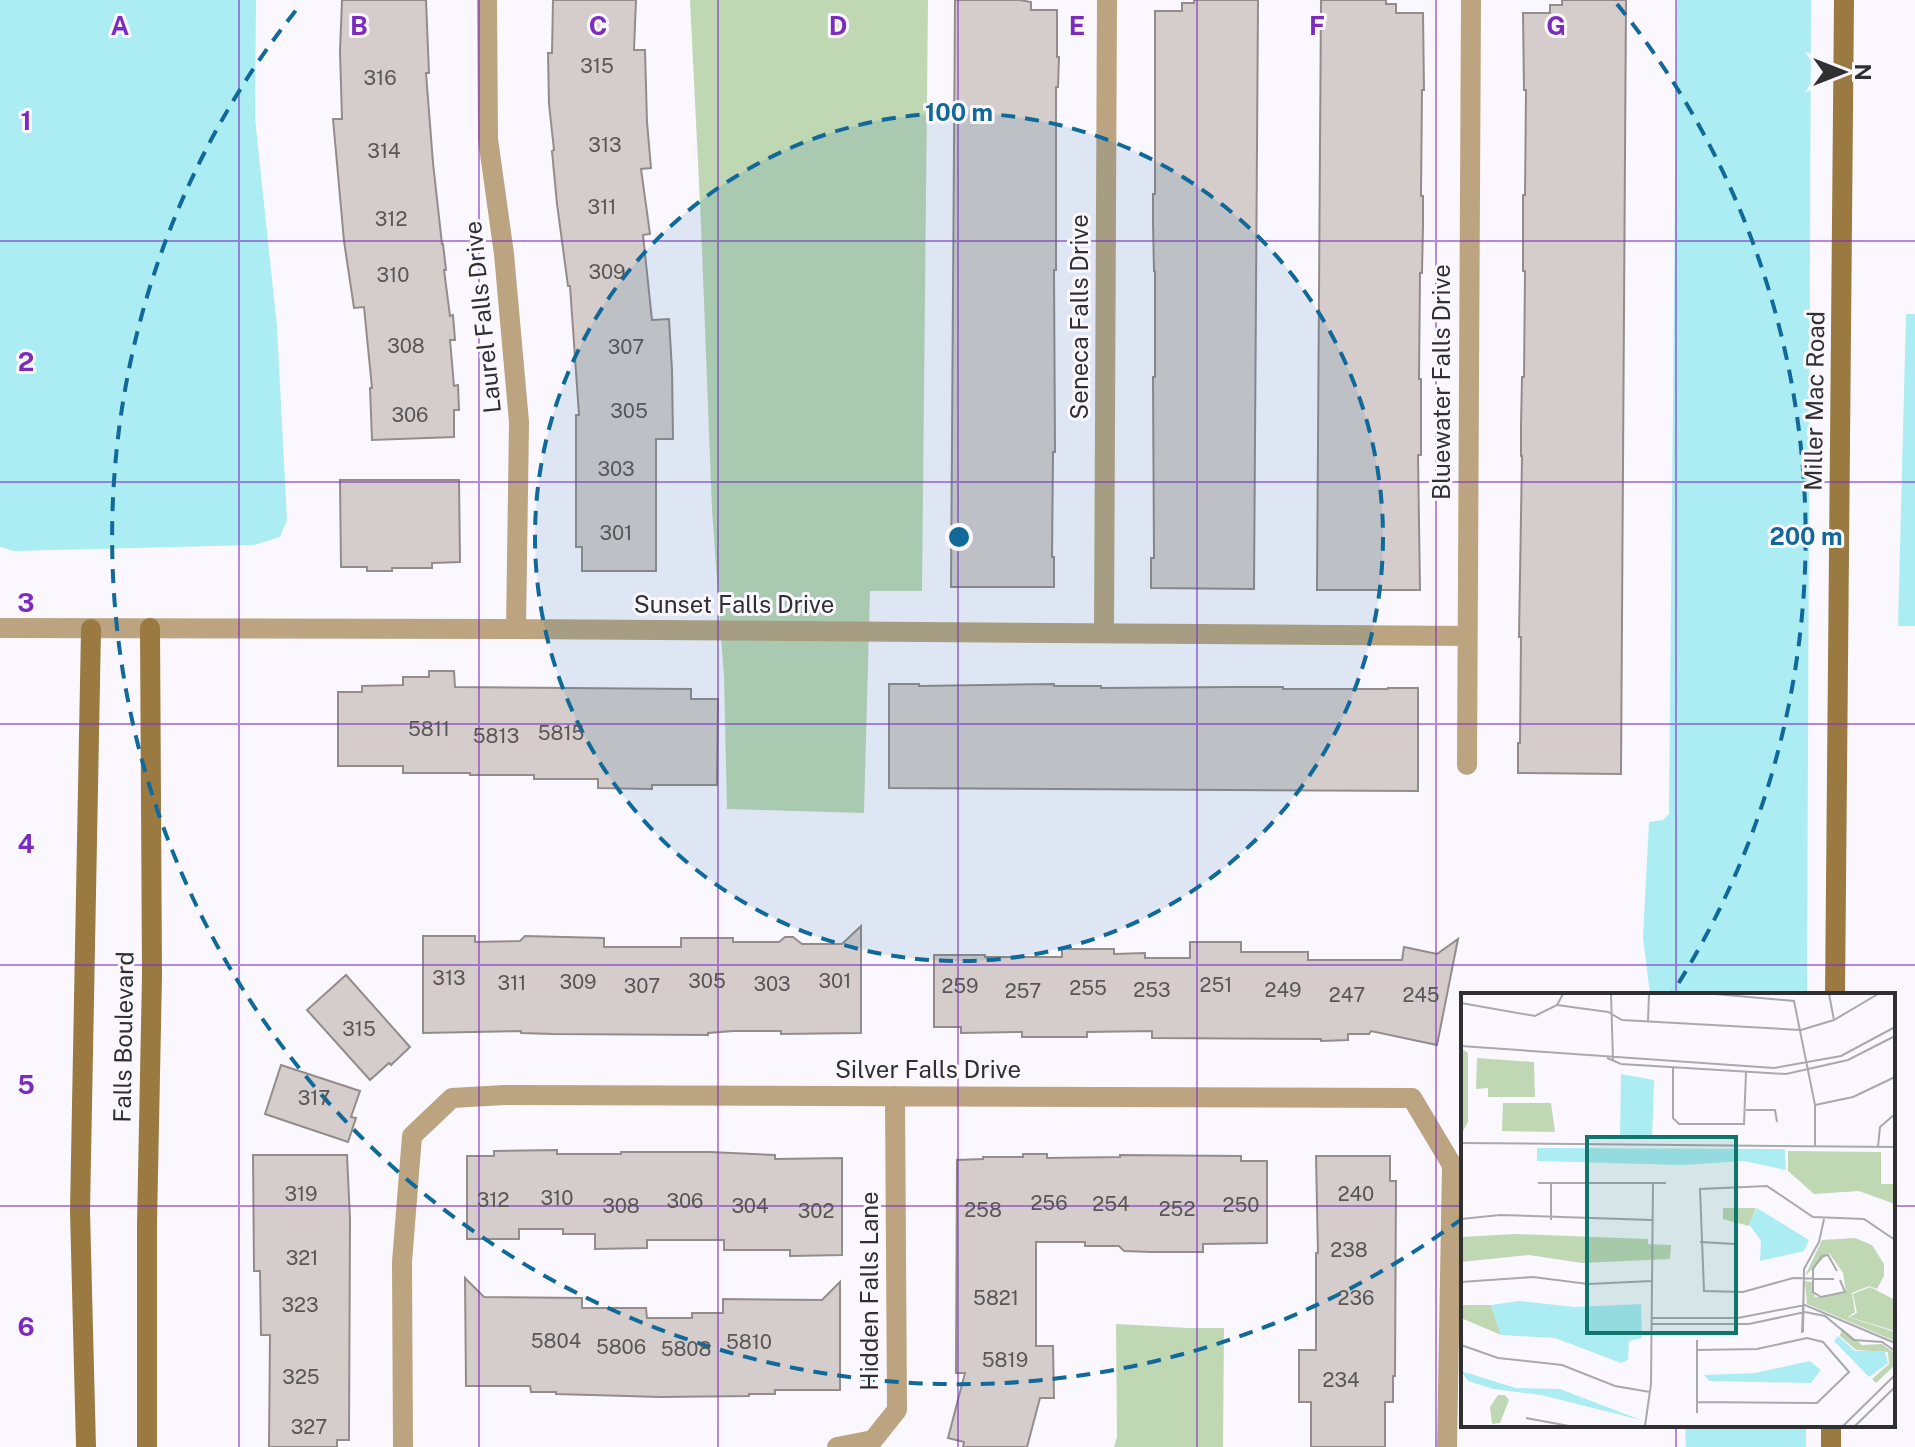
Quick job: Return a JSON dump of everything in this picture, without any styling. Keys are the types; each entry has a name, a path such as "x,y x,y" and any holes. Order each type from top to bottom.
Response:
{"street":[{"name":"Laurel Falls Drive","path":"487,0 488,139 504,254 519,422 516,629"},
{"name":"Seneca Falls Drive","path":"1104,633 1107,0"},
{"name":"Bluewater Falls Drive","path":"1467,765 1471,0"},
{"name":"Miller Mac Road","path":"1835,993 1844,0"},
{"name":"Sunset Falls Drive","path":"0,628 1467,636"},
{"name":"Falls Boulevard","path":"147,1447 152,975 150,628"},
{"name":"Falls Boulevard","path":"86,1447 80,1211 91,629"},
{"name":"Silver Falls Drive","path":"403,1447 402,1262 412,1136 452,1098 504,1095 1412,1098 1452,1165 1447,1447"},
{"name":"Hidden Falls Lane","path":"837,1447 873,1440 897,1410 895,1096"}],"green space":[{"path":"690,0 928,0 922,591 870,591 864,813 727,809 724,677 712,510"},
{"path":"1116,1324 1224,1328 1223,1447 1114,1447 1117,1437"}],"water":[{"path":"0,0 256,0 255,118 277,327 287,520 280,537 254,545 14,551 0,547"},
{"path":"1677,0 1811,0 1807,993 1650,993 1643,937 1649,822 1663,820 1669,814"},
{"path":"1906,314 1915,314 1915,626 1898,626"},
{"path":"1685,1427 1806,1427 1806,1447 1686,1447"}],"building":[{"path":"342,0 426,0 429,73 426,73 433,163 450,316 453,315 455,340 450,340 454,386 458,385 459,410 454,410 454,437 372,440 372,388 364,307 354,308 344,241 333,119 342,119"},
{"path":"553,0 636,0 634,50 645,50 651,168 641,169 650,234 643,235 652,320 669,319 672,370 673,439 656,439 656,571 582,571 582,547 576,547 576,415 579,415 570,286 557,204 549,104 548,53 552,53"},
{"path":"955,0 1019,0 1031,2 1031,10 1057,10 1054,587 951,587"},
{"path":"1194,0 1258,0 1254,589 1151,588 1151,558 1154,558 1155,11 1182,11 1182,3 1194,3"},
{"path":"1321,0 1386,0 1386,4 1396,4 1396,13 1423,13 1421,455 1418,455 1420,590 1317,590"},
{"path":"1562,0 1626,0 1621,774 1518,773 1525,271 1523,195 1526,90 1523,13 1550,13 1550,5 1562,5"},
{"path":"340,480 459,480 460,562 432,563 432,568 392,568 392,571 341,567"},
{"path":"429,671 454,671 455,687 691,689 691,699 718,699 717,785 598,788 598,779 403,773 403,766 338,766 338,692 362,692 362,686 403,685 403,677 429,677"},
{"path":"889,684 1418,688 1418,791 889,788"},
{"path":"861,926 861,1033 423,1033 423,936 475,936 475,942 520,941 525,936 604,938 604,947 681,947 681,938 779,942 785,937 793,937 802,944 842,944"},
{"path":"1458,939 1437,1045 1371,1031 1369,1034 1348,1034 1348,1040 1321,1041 1152,1038 1152,1031 1087,1032 1087,1037 1022,1037 1022,1032 961,1033 961,1027 934,1027 934,955 1062,957 1062,949 1114,949 1114,954 1145,953 1145,958 1190,958 1190,942 1241,942 1241,952 1308,952 1308,960 1402,960 1404,947 1437,954"},
{"path":"346,975 410,1047 370,1080 307,1010"},
{"path":"281,1065 360,1091 351,1117 356,1118 348,1142 265,1114"},
{"path":"557,1150 557,1154 710,1152 775,1155 775,1159 842,1158 842,1255 790,1256 790,1250 724,1250 724,1240 647,1240 647,1248 595,1249 595,1234 563,1234 563,1229 519,1229 519,1239 467,1239 467,1156 494,1156 494,1151"},
{"path":"1023,1154 1047,1154 1047,1158 1241,1156 1241,1161 1267,1161 1267,1243 1203,1244 1203,1252 1151,1252 1124,1251 1119,1246 1085,1246 1085,1242 1036,1242 1036,1346 1053,1346 1054,1398 1040,1398 1027,1447 963,1447 964,1442 948,1438 965,1373 956,1373 957,1160 1023,1157"},
{"path":"253,1155 347,1155 350,1219 349,1440 337,1440 337,1447 269,1447 270,1335 261,1335 260,1271 254,1271"},
{"path":"1316,1156 1390,1156 1390,1181 1396,1181 1395,1376 1393,1402 1385,1402 1385,1447 1311,1447 1311,1402 1299,1402 1299,1350 1316,1350"},
{"path":"465,1278 484,1297 582,1298 582,1308 646,1308 647,1318 692,1318 692,1313 723,1313 723,1299 822,1300 840,1282 840,1390 775,1390 775,1394 749,1396 661,1397 531,1392 530,1386 466,1386"}]}
